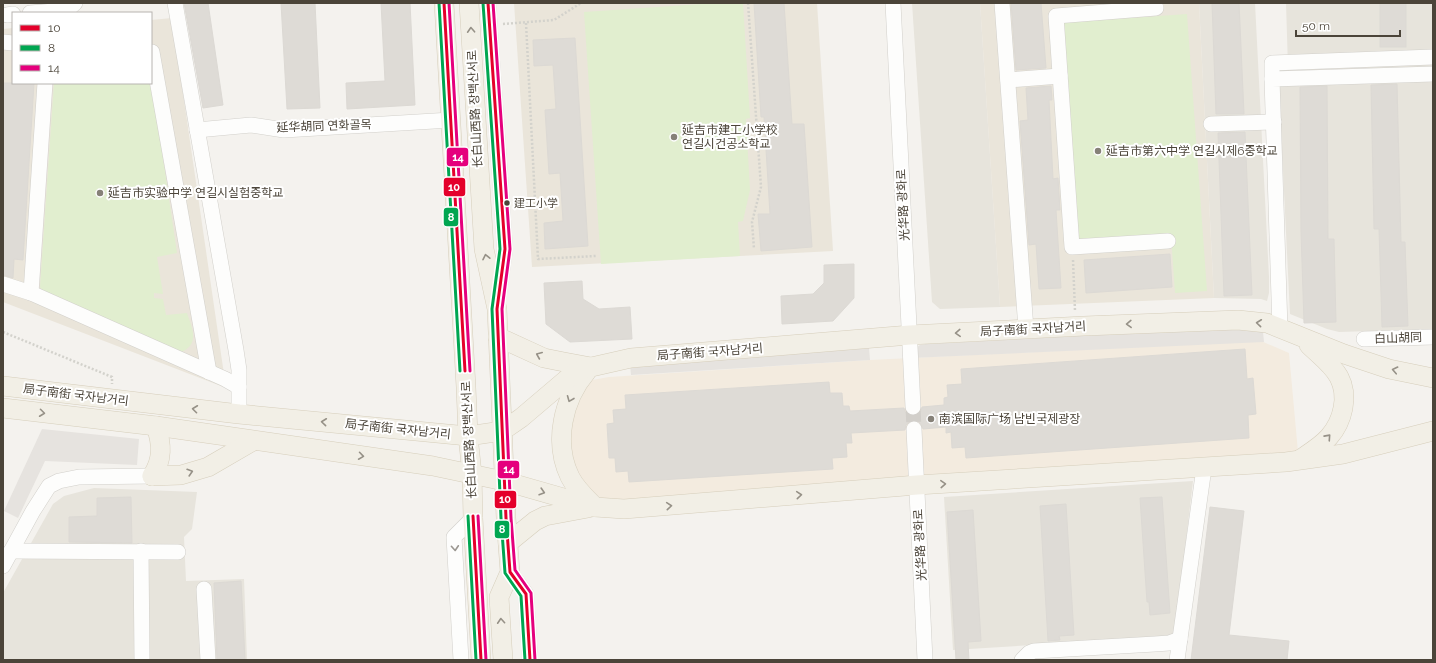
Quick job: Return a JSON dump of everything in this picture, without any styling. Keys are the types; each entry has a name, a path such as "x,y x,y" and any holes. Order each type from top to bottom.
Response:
{"main road":[{"name":"长白山西路 장백산서로","path":"444,3 468,436 472,474 481,660"},
{"name":"长白山西路 장백산서로","path":"469,3 484,249 496,309 498,337 504,481 510,572 499,597 503,660"},
{"name":"局子南街 국자남거리","path":"3,386 239,414 468,436 502,431 521,418 574,373 591,367 631,358 910,335 1238,320 1268,324 1344,354 1389,369 1433,378"},
{"path":"498,337 544,358 591,367"},
{"path":"1297,460 1313,451 1329,438 1340,418 1344,398 1343,385 1338,375 1329,363 1302,338"},
{"path":"591,367 580,379 566,409 562,426 562,445 563,458 570,478 578,490 595,507"},
{"name":"局子南街 국자남거리","path":"3,408 156,426 434,466 504,481 595,507 624,510 917,485 1204,468 1297,460 1343,454 1433,431"},
{"path":"156,426 161,444 161,453 152,476 181,475 208,467 253,441"},
{"path":"508,543 535,521 545,516 595,507"}],"street":[{"path":"42,12 67,10 75,3"},
{"path":"174,3 236,350 239,370 239,414"},
{"name":"长白山西路 장백산서로","path":"488,3 504,249 496,309"},
{"name":"光华路 광화로","path":"893,3 913,407"},
{"path":"1002,3 1026,329"},
{"path":"1156,8 1056,16 1072,247 1168,241"},
{"path":"152,52 209,372"},
{"path":"1280,329 1272,63 1433,57"},
{"path":"1272,79 1433,74"},
{"path":"1008,80 1060,76"},
{"path":"31,293 45,84"},
{"name":"延华胡同 연화골목","path":"197,130 252,125 284,130 451,120"},
{"path":"1211,124 1274,122"},
{"path":"3,284 31,293 209,372 239,387"},
{"name":"白山胡同","path":"1364,339 1433,337"},
{"name":"光华路 광화로","path":"914,429 925,660"},
{"path":"1177,660 1204,468"},
{"path":"3,566 33,511 49,486 59,481 79,477 152,476"},
{"path":"461,660 454,537 473,518"},
{"path":"11,551 178,552"},
{"path":"141,551 142,660"},
{"path":"510,572 526,594 530,660"},
{"path":"204,588 208,660"},
{"path":"1022,660 1029,652 1034,651 1155,644 1180,639"}],"path":[{"path":"500,24 554,20 581,3"},
{"path":"748,3 761,187 752,222 754,249"},
{"path":"526,23 538,259 596,256"},
{"path":"1072,247 1075,311"},
{"path":"3,332 112,377 112,384"}],"shaded area":[{"name":"延吉市建工小学校 연길시건공소학교","path":"514,3 817,3 833,251 532,267"},
{"path":"912,3 980,3 1000,307 940,309 932,302"},
{"name":"延吉市第六中学 연길시제6중학교","path":"980,3 1199,3 1214,298 1000,307"},
{"path":"1199,3 1255,3 1269,277 1269,293 1267,301 1261,299 1214,298"},
{"path":"1286,3 1433,3 1433,329 1339,332 1327,329 1290,314 1278,69 1288,68"},
{"name":"延吉市实验中学 연길시실험중학교","path":"172,18 226,388 3,302 3,29 12,28 12,84 152,84 152,20"},
{"path":"1249,327 1261,329 1263,332 1264,342 911,358 916,348 920,345 926,344"},
{"path":"1261,341 1289,353 1298,452 606,502 588,488 573,461 569,442 570,425 585,390 592,380 609,377 870,360"},
{"path":"869,348 870,360 631,375 630,364"},
{"path":"42,429 139,439 137,465 45,461 18,518 4,511"},
{"path":"1193,481 1175,634 1164,637 953,650 944,497"},
{"path":"94,488 197,492 192,529 184,537 186,581 244,579 247,660 3,660 3,593 53,504 64,496"}],"green space":[{"path":"716,3 743,3 750,118 746,119 750,190 743,221 738,222 740,256 601,264 584,12"},
{"path":"1187,14 1207,291 1175,293 1171,236 1075,242 1060,23"},
{"path":"152,83 177,253 157,257 163,294 154,293 154,298 163,299 166,315 187,313 193,335 191,344 182,352 42,290 40,287 54,84"}],"building":[{"path":"184,3 208,3 223,105 203,108"},
{"path":"281,3 315,3 320,108 287,109"},
{"path":"381,3 410,3 415,105 347,109 346,83 385,81"},
{"path":"754,3 784,3 792,124 804,124 812,247 761,251 758,214 770,214 764,117 761,117"},
{"path":"1011,3 1041,3 1046,68 1016,70"},
{"path":"1212,3 1239,3 1244,114 1216,114"},
{"path":"1380,3 1406,3 1406,47 1380,47"},
{"path":"575,38 588,246 545,249 544,223 563,221 560,173 549,174 545,110 556,109 553,65 534,66 533,40"},
{"path":"3,83 34,84 23,260 14,259 13,278 3,275"},
{"path":"1397,84 1401,242 1405,242 1408,326 1382,327 1379,229 1374,229 1371,85"},
{"path":"1051,86 1052,100 1049,100 1053,179 1058,178 1060,210 1056,210 1061,288 1039,289 1036,244 1029,245 1020,121 1028,120 1026,88"},
{"path":"1327,86 1328,239 1334,239 1336,322 1304,323 1301,232 1300,87"},
{"path":"1245,132 1252,295 1224,296 1218,133"},
{"path":"1170,254 1172,287 1086,293 1084,260"},
{"path":"854,264 854,298 833,321 782,324 781,296 813,294 824,283 824,265"},
{"path":"582,281 583,299 599,309 630,307 632,339 570,342 546,324 544,283"},
{"name":"南滨国际广场 남빈국제광장","path":"1245,349 1247,379 1253,378 1256,414 1248,415 1249,438 966,458 965,447 952,448 951,432 946,433 946,427 923,429 918,421 914,420 906,425 905,430 851,433 852,443 846,443 847,457 832,458 833,469 629,482 628,471 616,472 615,458 609,458 607,424 614,423 613,410 626,409 625,395 829,382 830,393 842,393 843,406 849,406 850,411 904,408 905,412 914,416 918,415 922,407 944,405 944,398 948,397 947,385 962,384 961,369"},
{"path":"131,497 132,543 69,542 69,517 97,516 97,498"},
{"path":"1162,497 1170,613 1150,615 1149,602 1147,602 1140,498"},
{"path":"1066,504 1074,635 1059,636 1060,640 1048,641 1040,506"},
{"path":"1210,507 1244,511 1229,635 1289,641 1287,660 1191,660"},
{"path":"973,510 981,641 968,642 969,660 956,660 947,512"},
{"path":"241,581 245,660 217,660 214,583"}],"tunnel":[{"path":"913,407 914,429"}],"transit line":[{"name":"8","path":"439,3 460,371"},
{"name":"10","path":"444,3 465,371"},
{"name":"14","path":"449,3 470,371"},
{"name":"8","path":"483,3 500,249 492,309 501,518 505,573 521,596 525,660"},
{"name":"10","path":"488,3 505,249 497,309 506,518 510,572 526,594 530,660"},
{"name":"14","path":"493,3 510,249 502,309 511,518 515,570 531,593 535,660"},
{"name":"8","path":"468,516 476,660"},
{"name":"10","path":"473,516 481,660"},
{"name":"14","path":"478,516 486,660"}],"place":[{"name":"延吉市建工小学校 연길시건공소학교","path":"674,137"},
{"name":"延吉市第六中学 연길시제6중학교","path":"1098,151"},
{"name":"延吉市实验中学 연길시실험중학교","path":"100,193"},
{"name":"建工小学","path":"507,203"},
{"name":"南滨国际广场 남빈국제광장","path":"931,419"}]}
